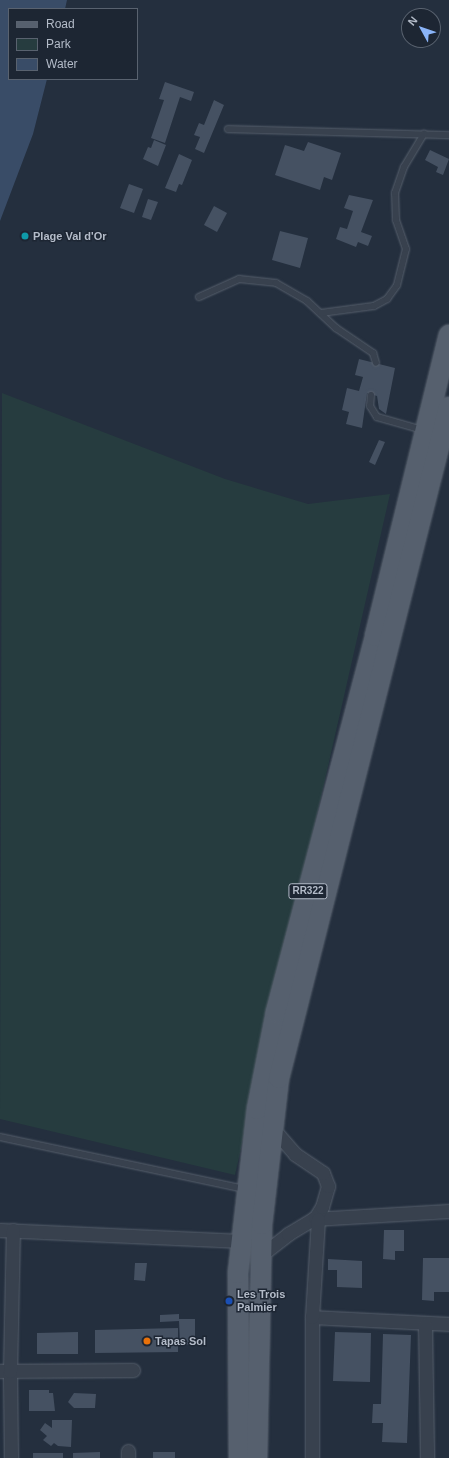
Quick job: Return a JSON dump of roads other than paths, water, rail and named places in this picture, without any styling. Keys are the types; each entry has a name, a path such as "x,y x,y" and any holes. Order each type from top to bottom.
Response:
{"main road":[{"name":"RR322","path":"239,1458 238,1273 257,1109 276,1012 375,636 449,335"},
{"name":"RR322","path":"257,1458 260,1256 272,1128 288,1039 449,407"}],"street":[{"path":"272,1128 295,1154 326,1178 328,1186 322,1207 315,1219 312,1317 312,1458"},
{"path":"260,1256 288,1234 315,1219 449,1211"},
{"path":"11,1458 5,1371 7,1230 242,1241"},
{"path":"312,1317 425,1324 449,1324"},
{"path":"425,1324 427,1458"},
{"path":"5,1371 133,1370"}],"lane":[{"path":"228,129 449,135"},
{"path":"322,313 374,306 387,299 397,285 406,249 396,220 395,193 404,167 424,134"},
{"path":"199,297 239,280 264,280 288,290 322,313 336,328 374,353 376,363"},
{"path":"371,395 370,406 377,417 425,430"},
{"path":"0,1137 248,1190"}],"water":[{"path":"0,0 67,0 65,8 8,8 8,80 47,80 33,134 0,221"}],"place":[{"name":"Plage Val d'Or","path":"25,236"},
{"name":"Les Trois Palmier","path":"229,1301"},
{"name":"Tapas Sol","path":"147,1341"}]}
